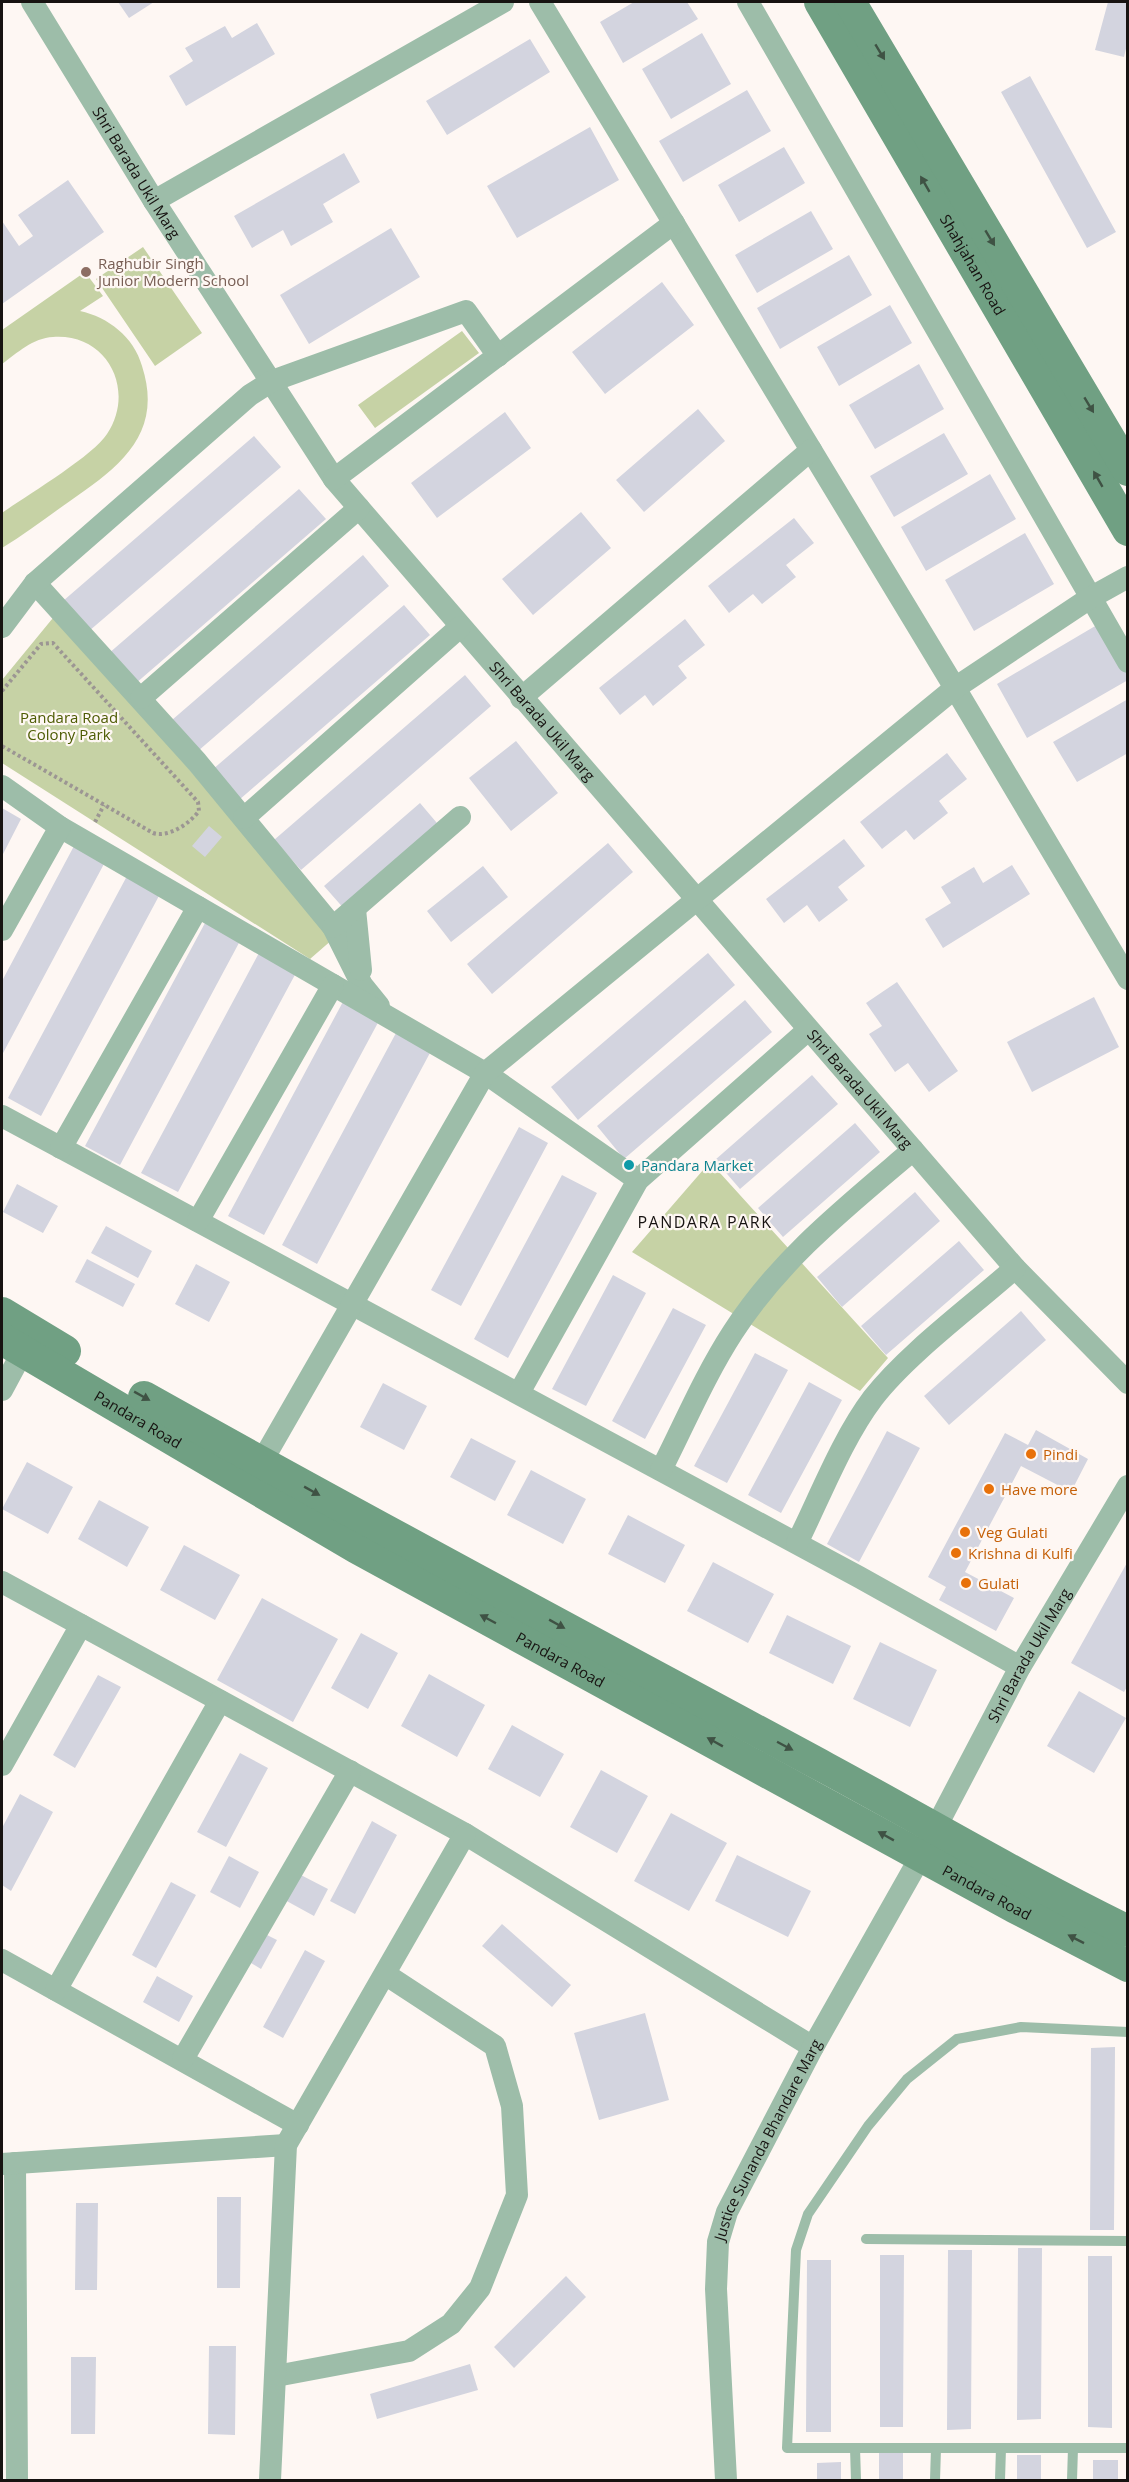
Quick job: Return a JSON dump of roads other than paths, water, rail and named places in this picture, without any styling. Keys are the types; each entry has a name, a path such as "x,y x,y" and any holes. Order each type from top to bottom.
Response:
{"main road":[{"name":"Shahjahan Road","path":"820,2 1128,530"},
{"name":"Shahjahan Road","path":"850,2 1128,470"},
{"name":"Pandara Road","path":"2,1313 19,1341 357,1548 921,1856 1128,1966"},
{"name":"Pandara Road","path":"19,1341 261,1462 935,1829 1128,1931"}],"street":[{"name":"Shri Barada Ukil Marg","path":"32,2 154,201 334,479 694,899 1015,1268 1128,1383"},
{"path":"154,201 503,2"},
{"path":"540,2 955,688 1128,979"},
{"path":"748,2 1128,662"},
{"path":"334,479 674,223"},
{"path":"2,627 35,583 250,395 272,381 466,311 498,356"},
{"path":"521,698 811,450"},
{"path":"141,699 359,508"},
{"path":"261,1462 484,1073 694,899 955,688 1090,598 1128,577"},
{"path":"35,583 141,699 244,818 333,927 362,985 389,1017"},
{"path":"244,818 460,627"},
{"path":"2,786 60,827 484,1073 638,1180"},
{"path":"333,927 460,817"},
{"path":"2,930 60,827"},
{"path":"62,1148 198,907"},
{"path":"355,909 362,985"},
{"path":"198,1221 333,985"},
{"path":"519,1394 638,1180 808,1030"},
{"path":"2,1116 661,1470 1020,1667"},
{"path":"661,1470 732,1333 761,1293 805,1242 913,1150"},
{"path":"797,1544 855,1427 872,1399 892,1375 1015,1268"},
{"path":"2,1390 19,1341"},
{"name":"Shri Barada Ukil Marg","path":"935,1829 1020,1667 1128,1486"},
{"path":"2,1582 465,1834 813,2047"},
{"path":"2,1765 81,1625"},
{"path":"56,1990 220,1701"},
{"path":"183,2059 350,1771"},
{"name":"Justice Sunanda Bhandare Marg","path":"726,2481 716,2289 718,2242 727,2212 813,2047 935,1829"},
{"path":"270,2481 286,2145 465,1834"},
{"path":"2,1960 298,2125"},
{"path":"276,2376 409,2351 451,2324 480,2288 517,2195 512,2106 495,2046 386,1974"},
{"path":"18,2481 8,2163 286,2145"}],"lane":[{"path":"1128,2032 1021,2027 957,2039 907,2079 836,2172 808,2214 796,2250 787,2448 1128,2448"},
{"path":"866,2239 1128,2241"},
{"path":"855,2448 856,2481"},
{"path":"935,2481 936,2448"},
{"path":"1000,2481 1001,2448"},
{"path":"1072,2448 1072,2481"}],"place":[{"name":"Raghubir Singh Junior Modern School","path":"86,272"},
{"name":"Pandara Market","path":"629,1165"},
{"name":"Pindi","path":"1031,1454"},
{"name":"Have more","path":"989,1489"},
{"name":"Veg Gulati","path":"965,1532"},
{"name":"Krishna di Kulfi","path":"956,1553"},
{"name":"Gulati","path":"966,1583"}],"district":[{"name":"PANDARA PARK","path":"705,1222"}],"park label":[{"name":"Pandara Road Colony Park","path":"69,726"}]}
